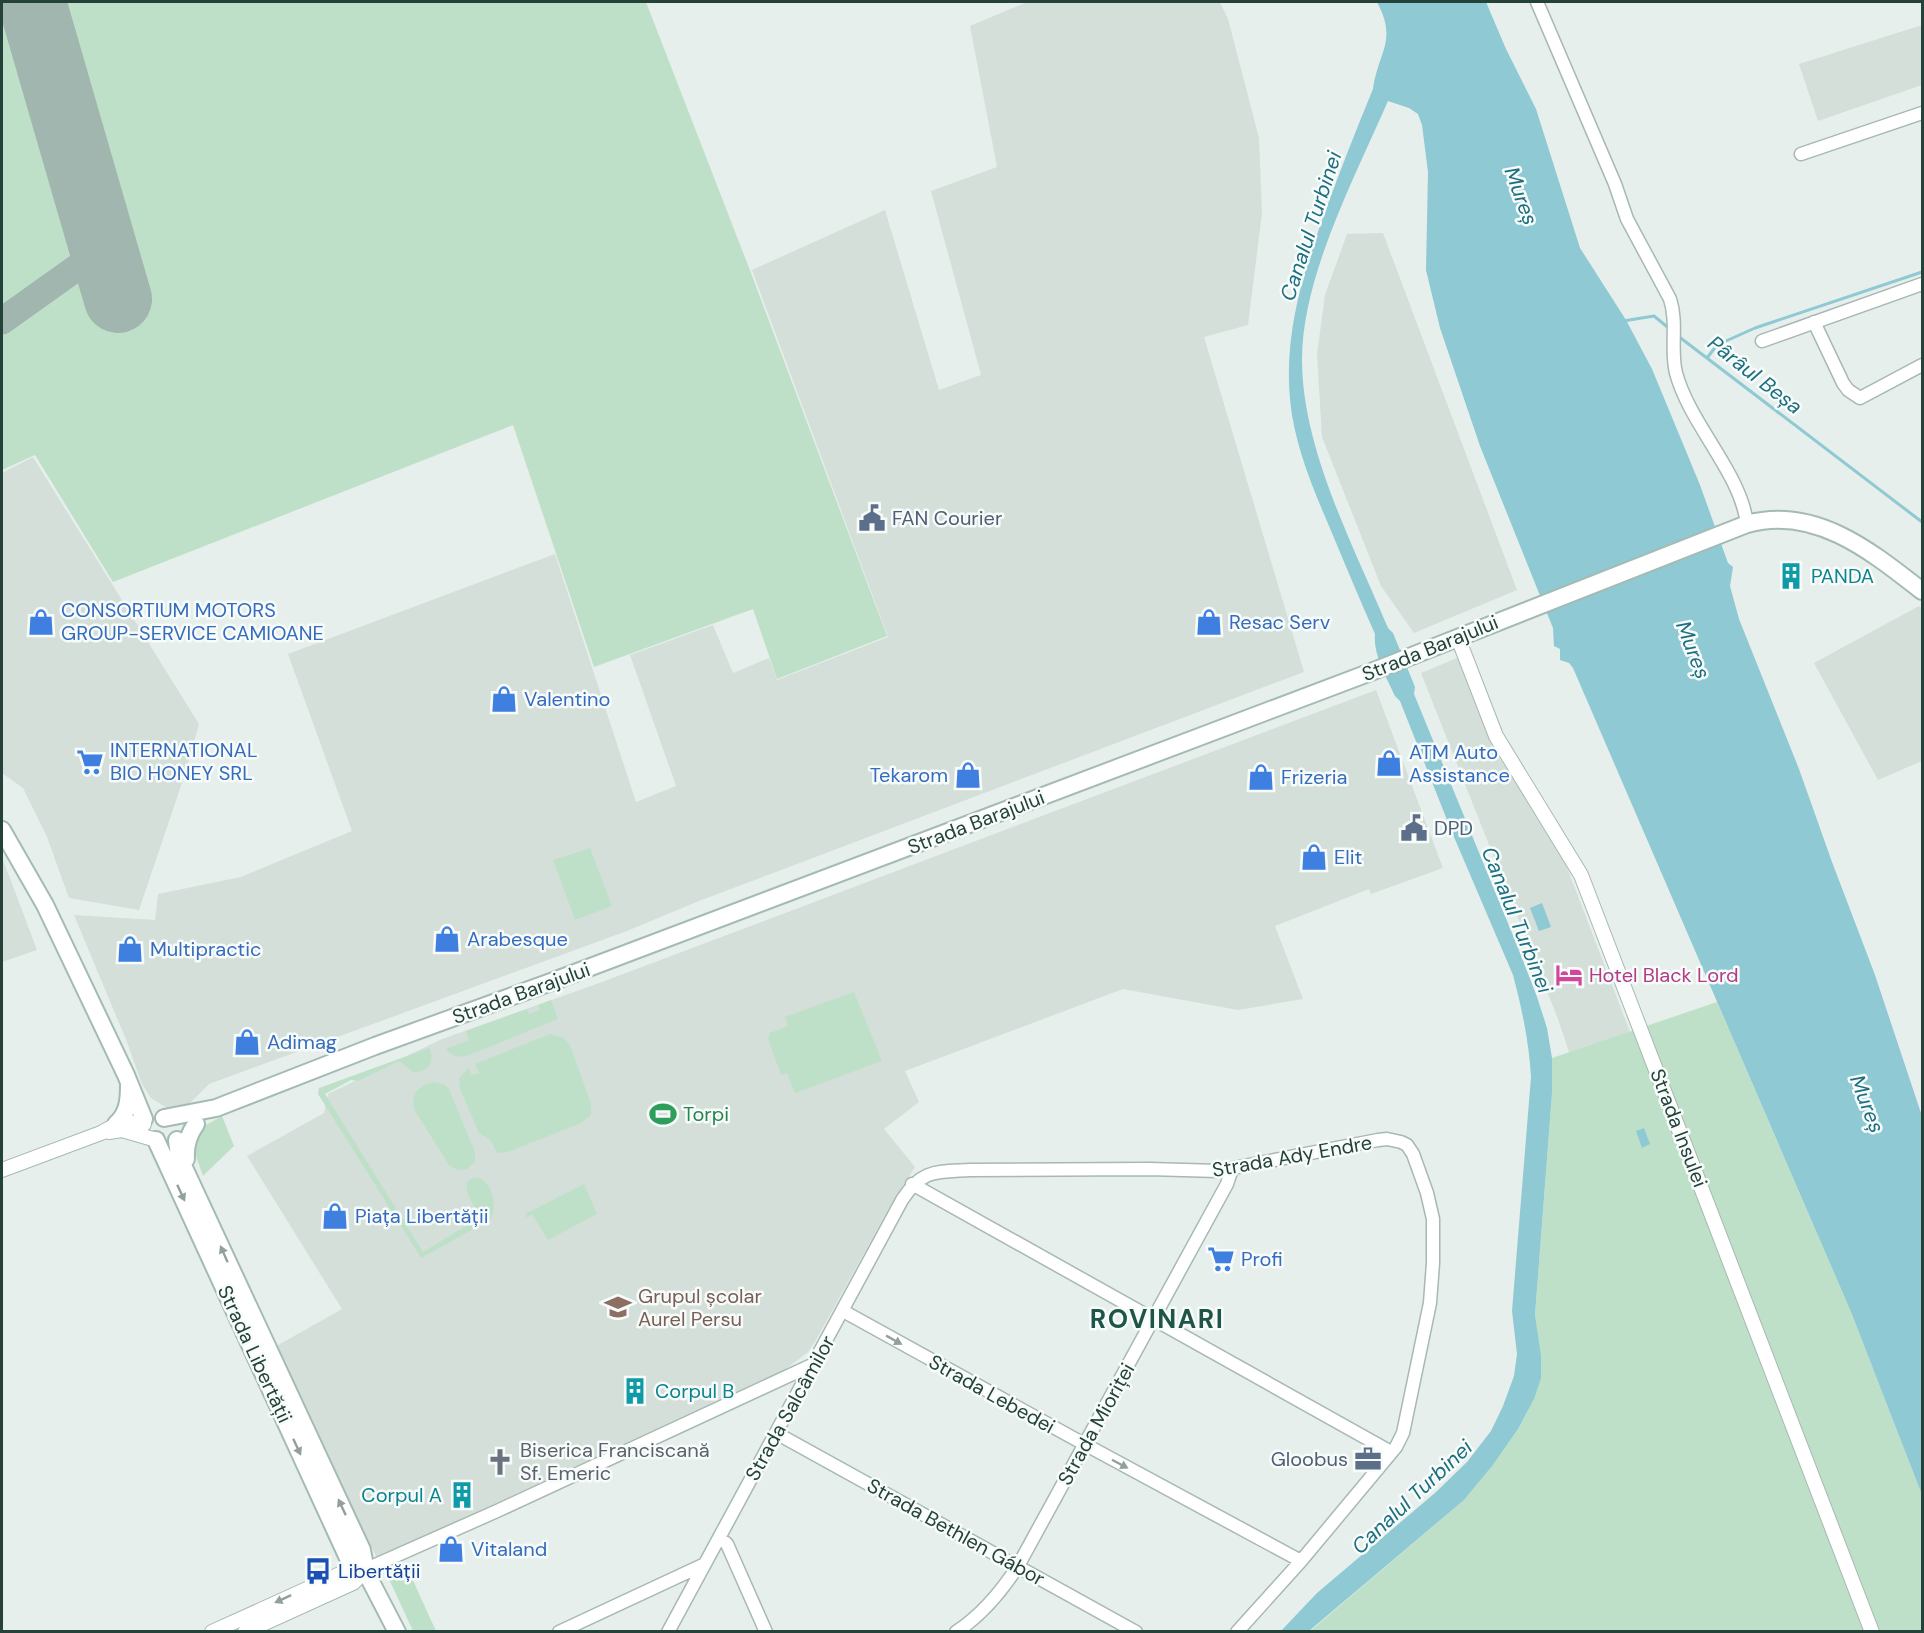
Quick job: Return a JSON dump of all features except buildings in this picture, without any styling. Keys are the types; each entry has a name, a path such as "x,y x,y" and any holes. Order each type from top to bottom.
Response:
{"main road":[{"name":"Strada Barajului","path":"152,1119 216,1108 375,1046 570,976 1373,671 1740,526 1781,519 1813,524 1875,553 1923,591"},
{"path":"2,830 45,905 128,1078 152,1119"},
{"path":"116,1124 128,1104 128,1078"},
{"name":"Strada Barajului","path":"177,1138 216,1108"},
{"name":"Strada Libertății","path":"363,1570 362,1550 179,1157 177,1127 152,1119 144,1128 155,1139 348,1558 363,1570 397,1632"},
{"path":"193,1186 186,1158 186,1146 196,1124"},
{"path":"155,1139 172,1144 177,1138"}],"street":[{"path":"1537,2 1615,184 1627,219 1670,299 1674,311 1676,372 1701,428 1740,495 1745,510 1740,526"},
{"path":"1801,154 1923,113"},
{"path":"1762,342 1923,284"},
{"path":"1814,322 1843,383 1848,390 1860,398 1923,365"},
{"name":"Strada Insulei","path":"1458,638 1496,736 1581,876 1872,1632"},
{"path":"2,1170 101,1132 116,1124 152,1119"},
{"path":"101,1132 122,1130 155,1139"},
{"name":"Strada Ady Endre","path":"912,1184 919,1178 941,1171 1149,1169 1205,1172 1232,1169 1387,1139 1407,1145 1413,1154 1427,1192 1433,1219 1432,1281 1400,1442 1301,1561 1237,1632"},
{"name":"Strada Mioriței","path":"956,1632 970,1623 999,1594 1018,1566 1227,1184 1232,1169"},
{"path":"912,1184 1391,1452"},
{"name":"Strada Salcâmilor","path":"668,1632 912,1184"},
{"name":"Strada Lebedei","path":"843,1311 1301,1561"},
{"path":"212,1632 251,1624 340,1574 363,1570 497,1511 814,1364"},
{"name":"Strada Bethlen Gábor","path":"776,1433 1136,1632"},
{"path":"720,1538 727,1544 766,1632"},
{"path":"559,1632 705,1564"}],"shaded area":[{"path":"1027,2 1220,2 1228,19 1259,138 1262,213 1248,325 1204,337 1304,672 699,901 627,931 209,1084 183,1110 167,1108 151,1098 142,1084 74,915 155,920 158,894 241,877 352,831 288,654 555,554 636,802 676,786 630,655 713,625 733,673 769,658 777,680 888,637 752,270 885,210 939,390 981,375 931,191 997,167 970,26"},
{"path":"1922,25 1922,85 1818,121 1799,64"},
{"path":"1383,233 1517,590 1414,633 1381,586 1322,437 1317,354 1325,295 1347,234"},
{"path":"33,457 199,724 185,774 139,910 69,898 47,837 23,788 2,773 2,473"},
{"path":"1919,606 1922,609 1922,761 1878,780 1814,663"},
{"path":"1457,658 1493,749 1516,781 1563,857 1632,1037 1572,1061 1558,1019 1421,673"},
{"path":"1376,690 1443,868 1371,894 1369,889 1275,926 1303,999 1238,1010 1123,989 905,1071 919,1102 884,1129 915,1167 889,1208 808,1352 782,1372 377,1558 273,1348 342,1309 247,1156 324,1113 328,1094 442,1039 602,982"},
{"path":"2,857 37,950 2,962"}],"green space":[{"path":"2,2 646,2 751,273 887,636 777,679 753,609 594,667 513,425 113,582 35,455 2,470"},
{"path":"590,848 612,906 575,920 553,860"},
{"path":"854,992 882,1061 795,1093 787,1073 781,1075 768,1039 770,1033 788,1026 785,1017"},
{"path":"551,1000 558,1019 467,1056 455,1056 446,1049 469,1040 466,1031 527,1009 529,1014 540,1010 538,1005"},
{"path":"1717,1002 1851,1312 1922,1495 1922,1631 1309,1632 1464,1500 1493,1465 1518,1429 1534,1399 1537,1332 1535,1315 1552,1093 1552,1058"},
{"path":"550,1034 564,1038 570,1045 591,1104 591,1115 581,1123 508,1152 499,1153 491,1141 479,1133 460,1089 459,1078 468,1068 472,1075 479,1073 475,1064"},
{"path":"429,1048 431,1062 423,1071 413,1072 399,1061 358,1081 351,1080 325,1094 423,1252 480,1217 468,1194 467,1183 471,1179 478,1177 490,1190 494,1208 490,1220 421,1258 318,1094 319,1088"},
{"path":"435,1082 449,1089 475,1152 475,1162 467,1169 457,1170 449,1165 415,1111 414,1095 424,1085"},
{"path":"222,1116 234,1146 203,1176 192,1145 204,1126"},
{"path":"584,1184 597,1214 548,1240 532,1214 526,1218 526,1213"},
{"path":"405,1563 436,1631 413,1631 389,1579 396,1567"}],"water":[{"name":"Mureș","path":"1377,2 1486,2 1536,109 1580,248 1626,320 1652,369 1700,485 1728,563 1733,567 1730,586 1739,619 1799,769 1875,975 1922,1116 1922,1495 1851,1312 1573,668 1569,663 1560,660 1560,649 1554,646 1553,628 1480,446 1440,328 1426,270 1428,172 1422,125 1418,114 1409,108 1388,101 1332,228 1310,296 1304,330 1302,362 1305,396 1311,430 1321,464 1346,532 1388,628 1393,633 1415,687 1414,694 1521,955 1547,1028 1552,1058 1552,1093 1535,1315 1541,1356 1541,1378 1534,1399 1518,1429 1493,1465 1464,1500 1309,1631 1280,1632 1317,1593 1435,1493 1467,1462 1491,1431 1503,1406 1514,1376 1517,1354 1512,1311 1531,1077 1527,1038 1519,1000 1513,975 1451,830 1400,701 1395,696 1381,666 1376,650 1375,634 1300,451 1290,399 1290,351 1293,327 1309,258 1373,89 1385,46 1386,27"},
{"path":"1542,903 1551,927 1539,931 1530,908"},
{"path":"1644,1128 1650,1144 1642,1148 1636,1131"}],"waterway":[{"path":"1707,358 1717,345 1755,328 1922,272"},
{"name":"Pârâul Beșa","path":"1623,321 1654,316 1671,330"},
{"name":"Pârâul Beșa","path":"1678,336 1922,522"}],"taxiway":[{"path":"2,321 103,249"}],"runway":[{"path":"32,2 118,299"}],"place":[{"name":"FAN Courier","path":"872,518"},
{"name":"PANDA","path":"1791,576"},
{"name":"CONSORTIUM MOTORS GROUP-SERVICE CAMIOANE","path":"41,622"},
{"name":"Resac Serv","path":"1209,622"},
{"name":"Valentino","path":"504,699"},
{"name":"INTERNATIONAL BIO HONEY SRL","path":"90,762"},
{"name":"ATM Auto Assistance","path":"1389,763"},
{"name":"Tekarom","path":"968,775"},
{"name":"Frizeria","path":"1261,777"},
{"name":"DPD","path":"1414,828"},
{"name":"Elit","path":"1314,857"},
{"name":"Arabesque","path":"447,939"},
{"name":"Multipractic","path":"130,949"},
{"name":"Hotel Black Lord","path":"1569,975"},
{"name":"Adimag","path":"247,1042"},
{"name":"Torpi","path":"663,1114"},
{"name":"Piața Libertății","path":"335,1216"},
{"name":"Profi","path":"1221,1259"},
{"name":"Grupul școlar Aurel Persu","path":"618,1307"},
{"name":"Corpul B","path":"635,1391"},
{"name":"Gloobus","path":"1368,1459"},
{"name":"Biserica Franciscană Sf. Emeric","path":"500,1462"},
{"name":"Corpul A","path":"462,1495"},
{"name":"Vitaland","path":"451,1549"},
{"name":"Libertății","path":"318,1571"}],"district":[{"name":"ROVINARI","path":"1157,1319"}],"water label":[{"name":"Canalul Turbinei","path":"1311,226"},
{"name":"Canalul Turbinei","path":"1517,920"},
{"name":"Canalul Turbinei","path":"1412,1497"}]}
